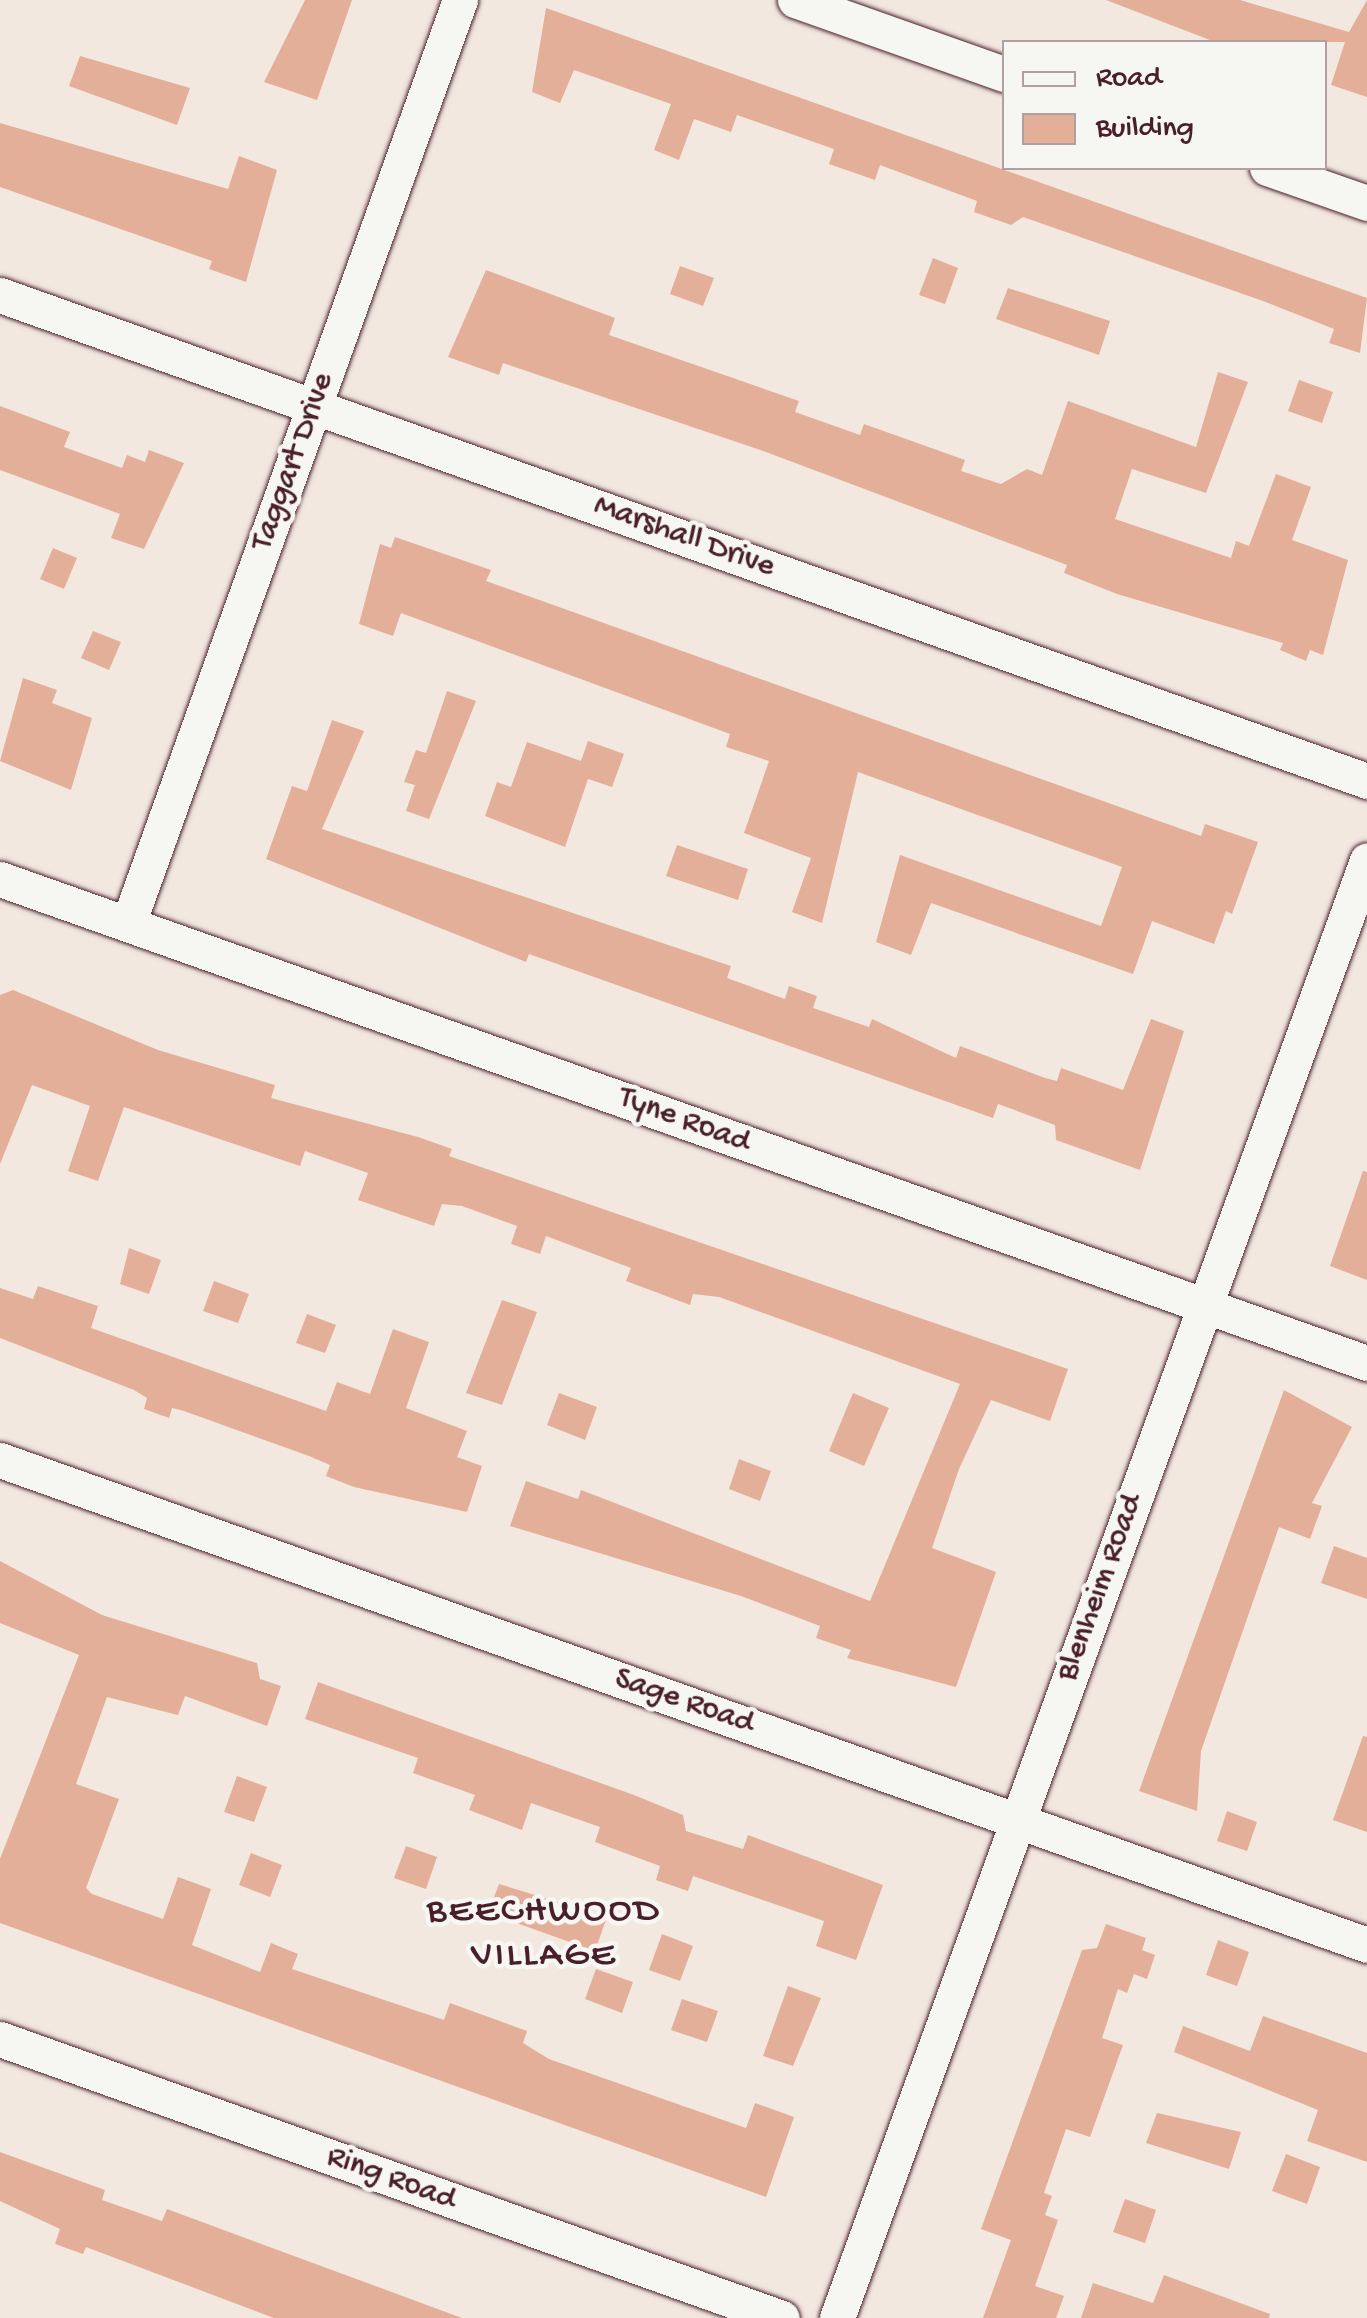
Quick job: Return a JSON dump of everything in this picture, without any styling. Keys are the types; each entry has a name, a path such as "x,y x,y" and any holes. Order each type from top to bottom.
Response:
{"street":[{"name":"Taggart Drive","path":"128,924 460,0"},
{"path":"795,0 1002,73"},
{"path":"1273,170 1367,203"},
{"name":"Marshall Drive","path":"0,294 1367,782"},
{"name":"Blenheim Road","path":"836,2318 1367,860"},
{"name":"Tyne Road","path":"0,878 1367,1363"},
{"name":"Sage Road","path":"0,1460 1367,1944"},
{"name":"Ring Road","path":"0,2039 782,2318"}],"building":[{"path":"305,0 352,0 317,100 264,82"},
{"path":"1106,0 1240,0 1349,32 1367,0 1367,97 1331,85 1345,42 1210,40"},
{"path":"546,8 1367,298 1360,353 1329,343 1334,329 1263,301 1023,217 1011,225 974,212 977,201 880,165 875,180 829,164 834,149 737,115 731,132 694,119 679,160 654,150 671,104 574,70 560,103 532,92"},
{"path":"80,56 190,88 177,125 69,86"},
{"path":"0,123 228,189 239,156 277,170 246,282 209,269 212,261 0,187"},
{"path":"933,258 958,268 945,304 919,295"},
{"path":"680,266 714,278 703,306 670,294"},
{"path":"486,270 615,318 609,335 799,401 795,412 860,435 864,424 965,460 961,471 1001,484 1027,469 1042,475 1068,401 1196,447 1218,372 1248,382 1206,493 1132,469 1115,519 1231,558 1236,541 1249,546 1276,474 1311,487 1292,540 1348,560 1323,655 1310,650 1306,661 1280,650 1283,643 1117,594 1064,573 1067,565 766,452 503,363 499,375 448,357"},
{"path":"1008,288 1110,321 1099,355 996,319"},
{"path":"1299,380 1333,392 1322,423 1288,411"},
{"path":"0,406 70,432 64,447 122,468 127,455 145,462 149,450 184,463 144,549 111,538 120,514 0,470"},
{"path":"395,537 491,570 486,581 1201,836 1205,824 1258,842 1232,914 1226,911 1214,944 1152,921 1133,974 931,903 911,955 876,942 900,855 1101,926 1122,867 858,772 822,923 792,912 811,858 744,833 769,761 726,747 730,734 401,613 393,636 359,624 380,544 391,548"},
{"path":"53,548 77,558 64,589 40,579"},
{"path":"93,631 121,642 109,670 81,658"},
{"path":"23,678 57,690 52,703 92,718 71,790 0,761"},
{"path":"447,691 476,701 429,819 406,811 415,785 404,782 416,750 426,753"},
{"path":"332,720 364,731 322,829 731,966 727,978 785,999 789,986 817,996 813,1008 869,1027 872,1019 956,1058 960,1046 1045,1078 1057,1081 1061,1068 1123,1090 1151,1019 1184,1031 1140,1170 1056,1140 1055,1125 998,1104 993,1118 529,954 526,962 266,859 292,786 307,791"},
{"path":"588,741 624,754 612,787 588,779 565,847 485,816 497,782 511,787 527,742 581,761"},
{"path":"677,845 748,869 738,900 666,876"},
{"path":"13,990 158,1050 275,1085 271,1098 418,1137 452,1149 449,1156 1068,1369 1050,1421 991,1400 959,1469 932,1548 996,1572 956,1687 847,1658 851,1650 816,1638 820,1626 741,1596 510,1526 526,1481 578,1499 581,1490 870,1601 960,1384 719,1297 693,1294 690,1305 626,1281 631,1268 546,1236 540,1254 511,1244 517,1226 462,1206 442,1204 434,1226 358,1200 368,1173 305,1151 300,1166 124,1107 98,1181 68,1171 90,1106 32,1085 0,1164 0,995"},
{"path":"1363,1171 1367,1172 1367,1280 1330,1266"},
{"path":"129,1248 161,1260 149,1294 120,1284"},
{"path":"214,1281 249,1294 238,1323 203,1311"},
{"path":"38,1286 98,1306 91,1328 326,1411 337,1382 370,1394 393,1329 429,1342 406,1408 467,1431 457,1457 482,1466 467,1512 354,1487 326,1476 330,1465 309,1456 184,1411 172,1408 169,1418 144,1409 147,1398 134,1390 0,1338 0,1288 33,1299"},
{"path":"502,1300 537,1312 502,1405 466,1393"},
{"path":"307,1314 336,1325 325,1353 296,1343"},
{"path":"1284,1390 1352,1427 1312,1503 1322,1506 1310,1539 1279,1527 1201,1751 1197,1811 1139,1791"},
{"path":"559,1393 597,1407 585,1440 547,1425"},
{"path":"853,1393 889,1408 864,1466 829,1451"},
{"path":"739,1459 771,1471 760,1501 729,1489"},
{"path":"1334,1546 1367,1558 1367,1599 1321,1583"},
{"path":"0,1561 102,1615 257,1663 260,1679 281,1686 267,1726 185,1696 178,1715 107,1697 76,1784 119,1799 86,1888 92,1894 163,1919 178,1877 211,1889 192,1945 260,1972 271,1943 298,1954 292,1969 444,2020 450,2003 527,2031 523,2043 549,2059 746,2128 755,2103 794,2117 766,2197 0,1923 0,1859 79,1655 0,1623"},
{"path":"318,1682 634,1795 683,1815 686,1831 743,1849 748,1835 883,1885 856,1960 816,1946 824,1921 693,1876 688,1891 656,1880 660,1866 595,1842 600,1827 531,1803 522,1830 469,1810 475,1795 413,1773 418,1758 305,1719"},
{"path":"1363,1736 1367,1737 1367,1832 1333,1820"},
{"path":"237,1776 267,1787 254,1822 224,1812"},
{"path":"1227,1811 1257,1822 1247,1851 1217,1841"},
{"path":"406,1846 437,1857 426,1889 394,1878"},
{"path":"251,1853 282,1865 270,1897 239,1885"},
{"path":"499,1884 607,1917 595,1951 488,1913"},
{"path":"1106,1924 1146,1938 1142,1950 1155,1955 1147,1979 1134,1974 1127,1993 1118,1989 1102,2038 1123,2045 1090,2137 1066,2129 1044,2193 1052,2196 1045,2215 1058,2220 1035,2286 1064,2296 1056,2318 983,2318 1011,2240 981,2229 1082,1950 1097,1948"},
{"path":"662,1934 693,1946 680,1981 649,1970"},
{"path":"1218,1940 1249,1952 1237,1986 1206,1975"},
{"path":"596,1969 633,1982 622,2013 585,1999"},
{"path":"788,1986 821,1998 793,2066 763,2056"},
{"path":"682,1999 718,2011 707,2042 671,2030"},
{"path":"1263,2016 1367,2053 1367,2162 1307,2141 1318,2110 1174,2052 1183,2026 1250,2051"},
{"path":"1157,2113 1241,2132 1229,2169 1146,2143"},
{"path":"0,2152 105,2190 102,2200 162,2221 167,2209 462,2318 274,2318 86,2247 83,2254 55,2244 60,2229 0,2201"},
{"path":"1286,2154 1320,2167 1307,2204 1272,2191"},
{"path":"1125,2199 1156,2210 1145,2243 1113,2232"},
{"path":"1164,2275 1270,2314 1269,2318 1081,2318 1093,2283 1153,2303"}],"district":[{"name":"BEECHWOOD VILLAGE","path":"544,1935"}]}
